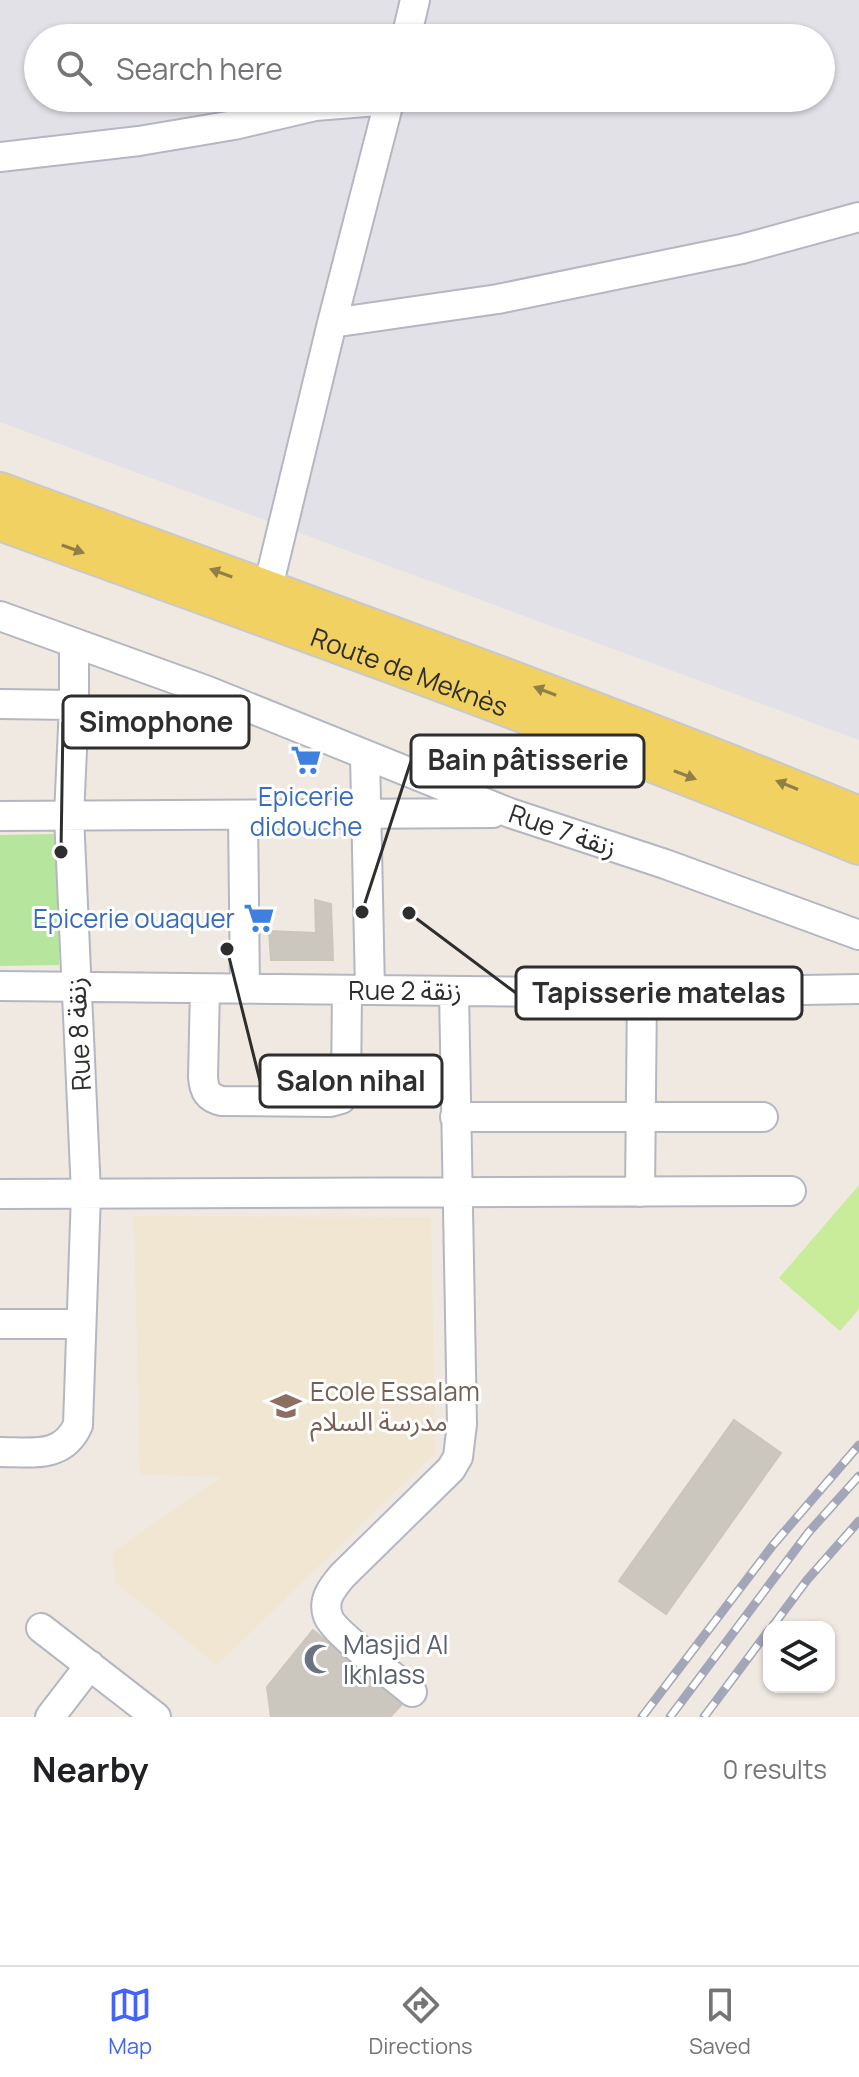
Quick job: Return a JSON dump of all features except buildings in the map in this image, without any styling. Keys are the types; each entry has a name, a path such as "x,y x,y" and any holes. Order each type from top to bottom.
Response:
{"main road":[{"name":"Route de Meknès","path":"0,491 265,604 859,846"},
{"name":"Route de Meknès","path":"0,522 485,668 711,754 859,815"}],"street":[{"path":"409,24 415,0"},
{"path":"0,157 139,141 289,112"},
{"path":"265,604 387,112"},
{"path":"332,323 498,299 742,249 859,217"},
{"name":"Rue 7 زنقة","path":"0,616 208,691 510,813 665,864 859,935"},
{"name":"Rue 8 زنقة","path":"0,1452 55,1450 71,1440 78,1425 86,1193 69,816 74,643"},
{"path":"0,704 74,705"},
{"path":"205,989 203,1077 210,1098 222,1101 330,1102 341,1099 346,1091 358,990 366,814 365,755"},
{"path":"0,816 510,813"},
{"path":"243,815 245,989"},
{"name":"Rue 2 زنقة","path":"0,986 642,993 859,989"},
{"path":"412,1692 331,1623 326,1604 328,1594 342,1576 443,1478 458,1457 462,1424 454,991"},
{"path":"640,1192 642,993"},
{"path":"455,1117 763,1117"},
{"path":"0,1194 791,1191"},
{"path":"0,1324 81,1324"},
{"path":"41,1628 156,1717"},
{"path":"50,1717 90,1665"}],"shaded area":[{"path":"0,0 859,0 859,740 0,422"},
{"name":"Ecole Essalam مدرسة السلام","path":"134,1216 431,1217 435,1453 217,1665 115,1582 113,1552 221,1477 140,1474"}],"green space":[{"path":"58,834 59,965 0,966 0,835"},
{"path":"859,1185 859,1309 840,1331 779,1278"}],"railway":[{"path":"642,1717 773,1545 859,1445"},
{"path":"670,1717 808,1533 859,1476"},
{"path":"776,1621 807,1580 859,1521"},
{"path":"704,1717 763,1638"}],"place":[{"name":"Epicerie didouche","path":"306,760"},
{"name":"Simophone","path":"61,852"},
{"name":"Bain pâtisserie","path":"362,912"},
{"name":"Tapisserie matelas","path":"409,913"},
{"name":"Epicerie ouaquer","path":"259,918"},
{"name":"Salon nihal","path":"227,949"},
{"name":"Ecole Essalam مدرسة السلام","path":"286,1406"},
{"name":"Masjid Al Ikhlass","path":"319,1659"}]}
